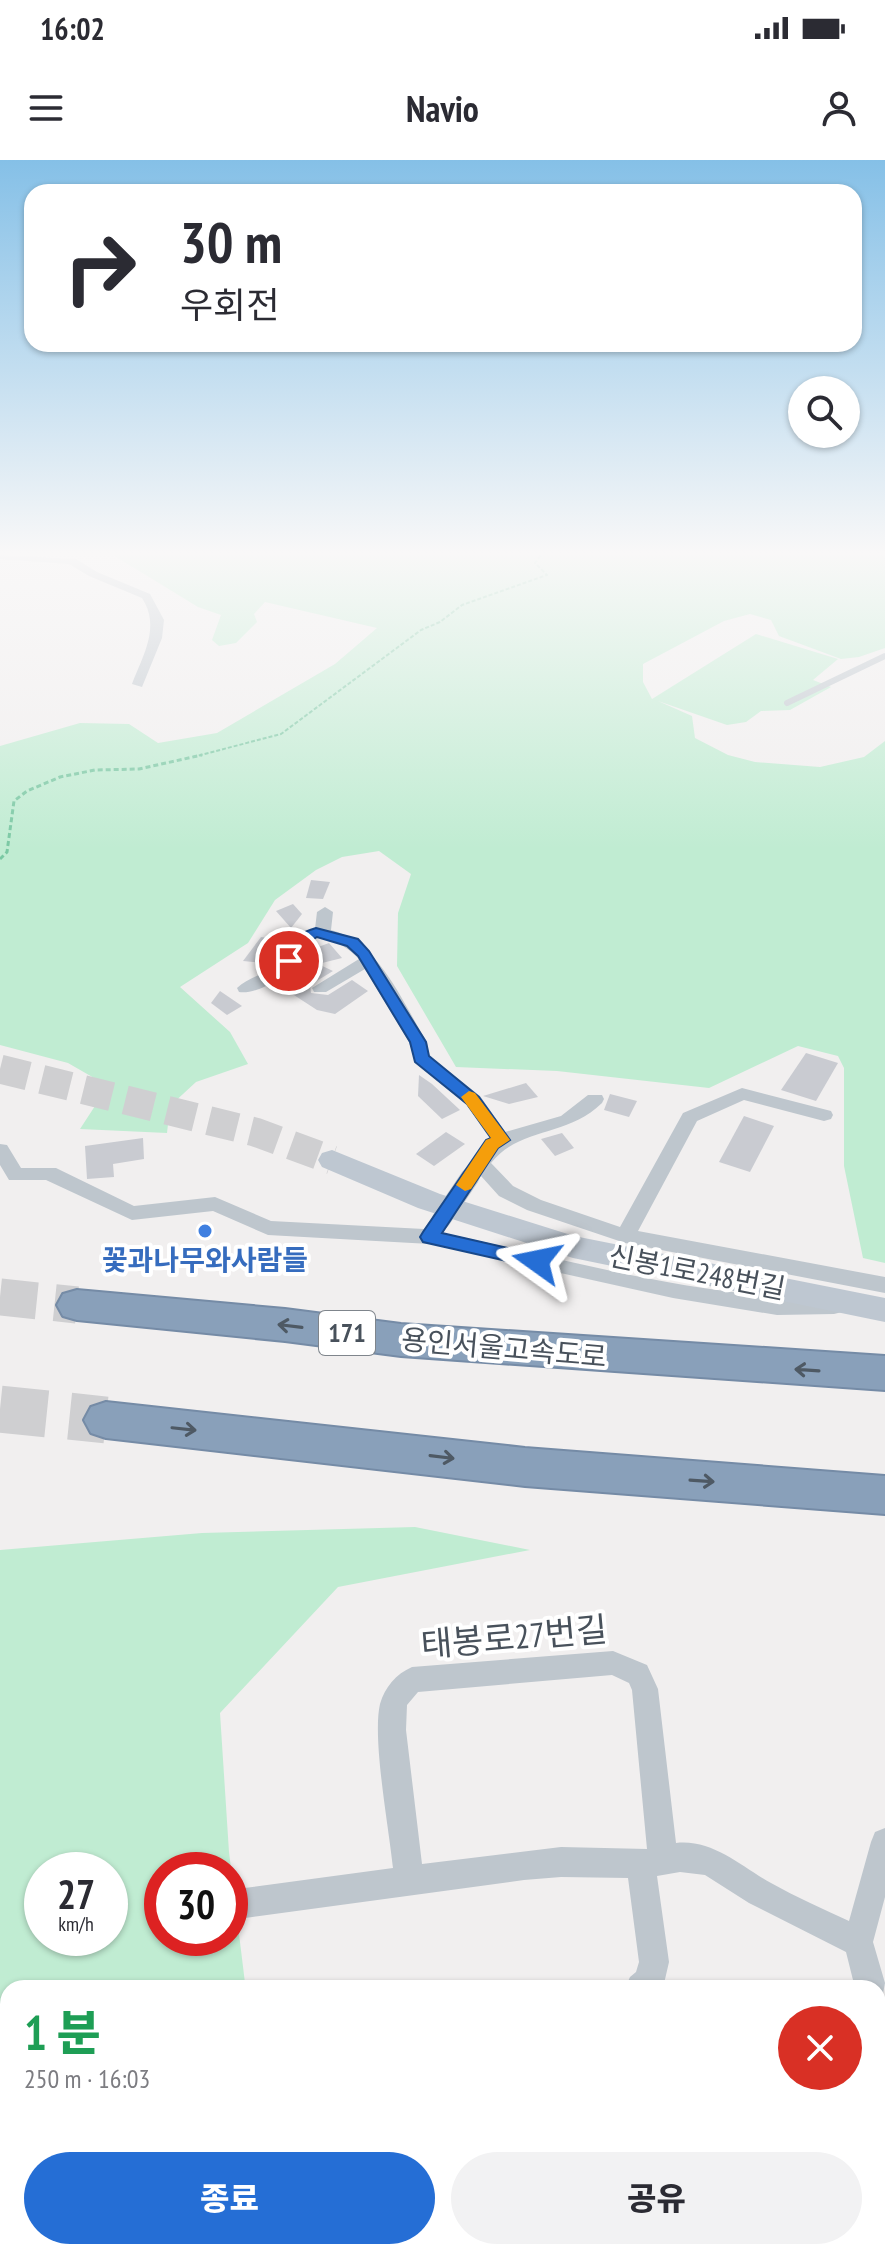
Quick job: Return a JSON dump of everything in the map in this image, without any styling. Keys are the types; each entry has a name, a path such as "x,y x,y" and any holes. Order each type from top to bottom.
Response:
{"highway":[{"name":"용인서울고속도로","path":"77,1305 285,1325 401,1340 885,1373"},
{"path":"106,1420 624,1475 885,1495"}],"street":[{"path":"138,684 151,653"},
{"path":"319,933 325,912"},
{"path":"245,988 268,977 289,961 292,947 302,938 319,933 353,942 368,960 418,1042 421,1058 473,1100 501,1140"},
{"path":"320,988 368,960"},
{"path":"625,1236 690,1117 742,1094 824,1115"},
{"path":"436,1228 492,1144 515,1133 570,1121 585,1112 595,1099"},
{"path":"0,1150 8,1175 49,1173 132,1213 215,1204 268,1228 436,1228 673,1290 777,1307 877,1300"},
{"name":"신봉1로248번길","path":"332,1160 429,1201 573,1247 877,1300"},
{"path":"475,1170 534,1205 625,1236 877,1300"},
{"name":"태봉로27번길","path":"409,1881 392,1730 394,1704 401,1690 412,1680 523,1673 591,1664 626,1666 638,1674 645,1689 654,1962 650,1980"},
{"path":"869,1980 858,1942 885,1842"},
{"path":"248,1903 561,1862 652,1862 680,1857 706,1861 724,1869 759,1893 858,1942"}],"lane":[{"path":"787,703 885,656"}],"path":[{"path":"0,859 7,852 14,801 27,791 60,777 95,770 139,769 281,734 390,653"}],"green space":[{"path":"348,653 664,653 643,664 643,682 652,699 726,653 818,653 838,659 813,680 831,687 790,710 761,711 746,722 727,725 658,701 692,716 695,738 728,755 755,762 820,767 864,757 885,741 885,1263 863,1258 844,1166 844,1068 838,1056 798,1046 709,1088 557,1071 456,1067 397,966 398,913 411,874 379,851 342,857 316,870 275,900 248,943 180,987 230,1032 248,1064 196,1082 170,1106 167,1133 80,1129 108,1086 68,1063 0,1045 0,746 80,723 129,724 158,743 217,733 335,664"},
{"path":"825,653 871,653 859,657 841,659"},
{"path":"415,1527 530,1550 338,1587 220,1713 229,1852 144,1852 144,1956 242,1956 245,1980 0,1980 0,1550 202,1533"}],"building":[{"path":"311,880 330,882 323,899 306,898"},
{"path":"293,904 302,914 291,928 276,911"},
{"path":"261,937 281,940 262,963 243,961"},
{"path":"329,943 342,958 318,964 333,971 310,985 311,993 328,995 352,980 368,991 335,1014 317,1010 277,984 299,969 293,971 302,953"},
{"path":"220,991 242,1006 227,1015 211,1003"},
{"path":"806,1053 838,1063 816,1101 781,1090"},
{"path":"419,1075 460,1110 442,1119 418,1096"},
{"path":"526,1083 538,1097 509,1104 483,1096"},
{"path":"610,1094 637,1101 629,1117 604,1110"},
{"path":"744,1116 774,1126 750,1172 719,1162"},
{"path":"446,1132 465,1144 434,1166 416,1154"},
{"path":"562,1133 574,1148 555,1156 541,1139"},
{"path":"143,1138 144,1159 113,1164 114,1177 87,1179 85,1146"}],"tunnel":[{"path":"0,1069 255,1132 332,1160"},
{"path":"0,1297 77,1305"},
{"path":"0,1409 106,1420"}],"slow traffic":[{"path":"465,1185 492,1144 501,1140 469,1097"}],"place":[{"name":"꽃과나무와사람들","path":"205,1231"}],"route":[{"path":"289,961 292,947 316,932 353,942 364,954 418,1042 421,1058 473,1100 501,1140 492,1144 430,1237 537,1261"}]}
